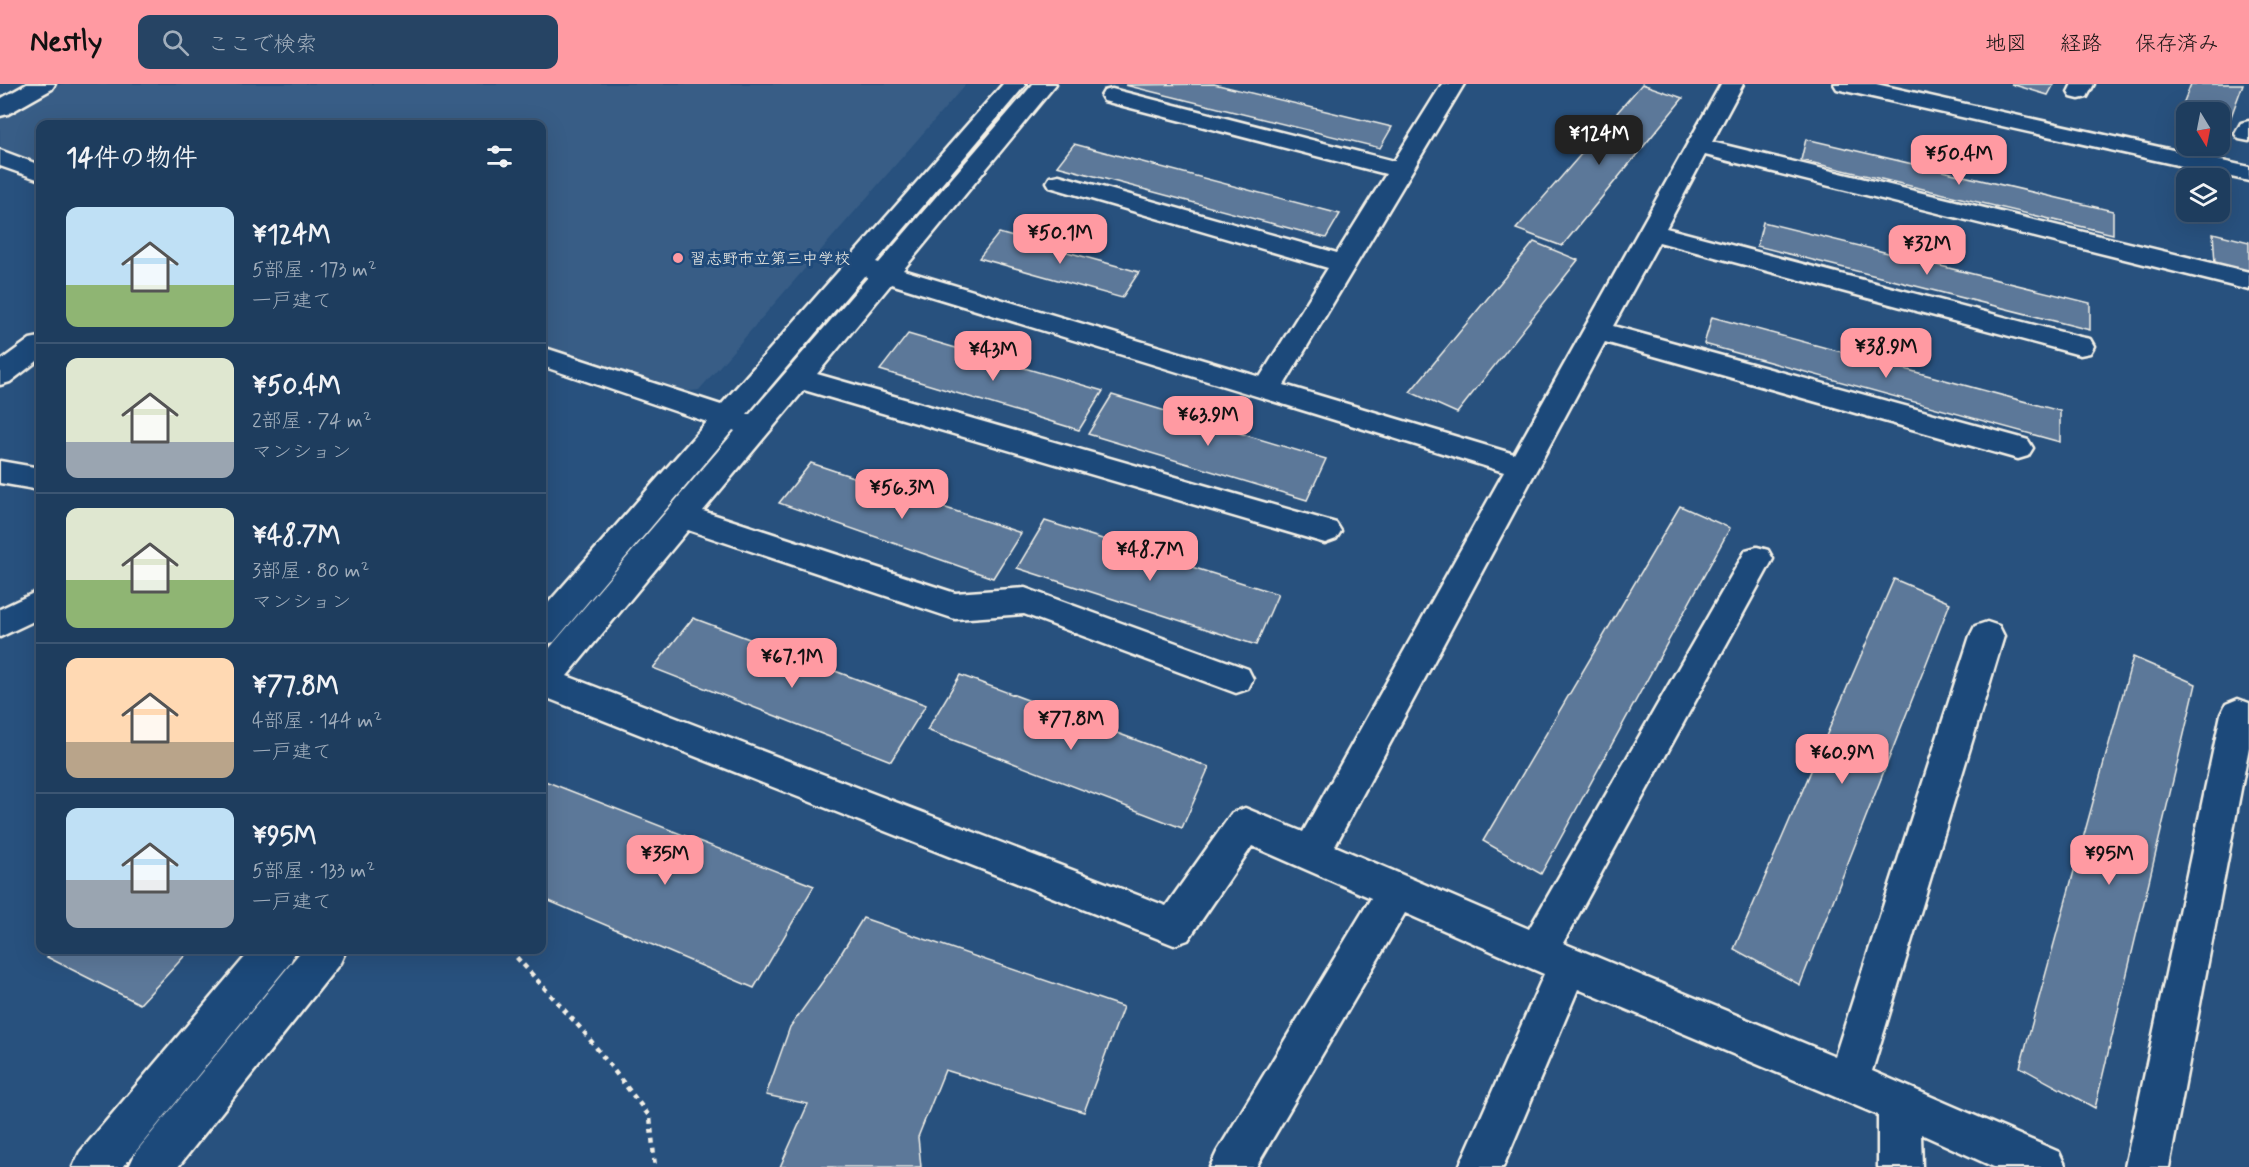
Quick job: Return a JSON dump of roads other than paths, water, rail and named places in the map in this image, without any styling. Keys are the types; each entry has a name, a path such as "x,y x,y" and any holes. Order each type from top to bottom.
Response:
{"street":[{"path":"0,109 44,84"},
{"path":"546,627 1015,84"},
{"path":"546,676 1045,84"},
{"path":"1267,389 1451,87 1424,84"},
{"path":"1311,853 1732,84"},
{"path":"1845,84 2249,174"},
{"path":"1112,96 1401,170"},
{"path":"1698,146 2249,281"},
{"path":"0,157 36,171"},
{"path":"1059,182 1344,264"},
{"path":"1651,232 2080,346"},
{"path":"858,266 1522,467"},
{"path":"1597,331 2018,448"},
{"path":"0,375 36,349"},
{"path":"546,357 756,428"},
{"path":"798,378 1325,531"},
{"path":"0,472 36,478"},
{"path":"682,516 955,606 1025,601 1236,679"},
{"path":"1481,1167 1553,958 1757,559"},
{"path":"0,624 36,605"},
{"path":"1848,1081 1987,636"},
{"path":"546,683 1174,927 1245,825 1553,958 1848,1081 2044,1167"},
{"path":"2147,1167 2238,714"},
{"path":"1232,1167 1397,891"},
{"path":"95,1167 273,954"},
{"path":"151,1167 323,954"},
{"path":"1899,1103 1900,1167"}],"place":[{"name":"習志野市立第三中学校","path":"678,258"}]}
